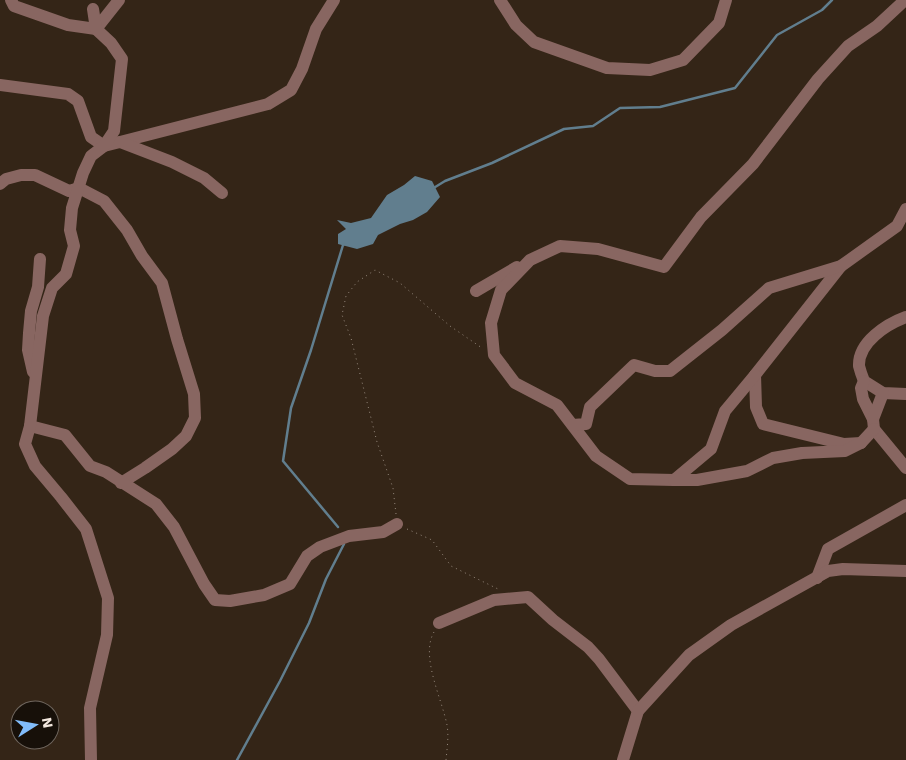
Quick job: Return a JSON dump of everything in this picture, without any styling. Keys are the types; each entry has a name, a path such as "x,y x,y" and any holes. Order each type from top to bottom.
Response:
{"street":[{"path":"11,0 14,6 68,25 96,29 111,43 122,59 114,131 104,146 91,156 83,173 72,208 70,230 74,246 66,274 52,288 43,316 36,384 30,426 25,444 36,466 86,529 108,598 107,635 90,708 91,760"},
{"path":"96,29 119,0"},
{"path":"0,86 68,94 78,101 91,137 104,146 268,104 291,90 302,69 316,29 334,0"},
{"path":"500,0 516,25 534,42 607,68 650,70 683,60 719,23 726,0"},
{"path":"476,291 530,260 560,246 598,249 664,267 701,217 753,164 818,79 848,46 876,26 905,0"},
{"path":"93,10 96,29"},
{"path":"120,142 172,162 204,178 222,193"},
{"path":"0,184 21,175 36,175 69,190 79,188 104,201 162,283 194,394 195,418 186,436 145,468 121,483"},
{"path":"674,480 711,449 725,410 841,266 897,226 906,209"},
{"path":"36,384 28,350 31,311 38,287 40,259"},
{"path":"530,260 501,290 491,323 494,355 515,383 557,405 596,456 630,478 697,480 747,471 773,458 802,453 845,451 861,443 874,424 883,393"},
{"path":"572,425 586,424 590,407 634,365 655,371 670,371 722,330 769,288 841,266"},
{"path":"906,317 880,332 862,348 859,365 864,381 883,393 906,394"},
{"path":"755,375 756,407 763,424 844,444 861,443"},
{"path":"864,381 860,388 863,400 874,424 906,468"},
{"path":"30,426 65,434 90,466 106,472 156,504 174,527 204,584 215,600 264,596 290,584 307,556 320,547 349,536 383,532 397,524"},
{"path":"817,578 828,549 906,504"},
{"path":"623,760 638,711 689,655 731,625 828,571 843,569 906,571"},
{"path":"439,623 494,600 528,597 553,620 588,647 638,711"}],"path":[{"path":"496,358 450,326 400,283 375,270 357,282 346,296 342,315 350,338 377,442 393,488 397,524 432,540 451,566 519,598"},
{"path":"439,623 430,639 430,665 448,727 446,760"}],"water":[{"path":"415,176 432,181 440,197 427,212 378,235 373,244 357,249 338,244 338,234 346,229 337,220 351,223 371,218 387,195"}],"waterway":[{"path":"432,189 445,181 492,163 564,129 593,126 620,108 660,107 735,88 777,35 822,10 832,0"},
{"path":"338,527 283,461 291,408 343,245 345,244"},
{"path":"237,760 309,623 326,579 344,544"}]}
